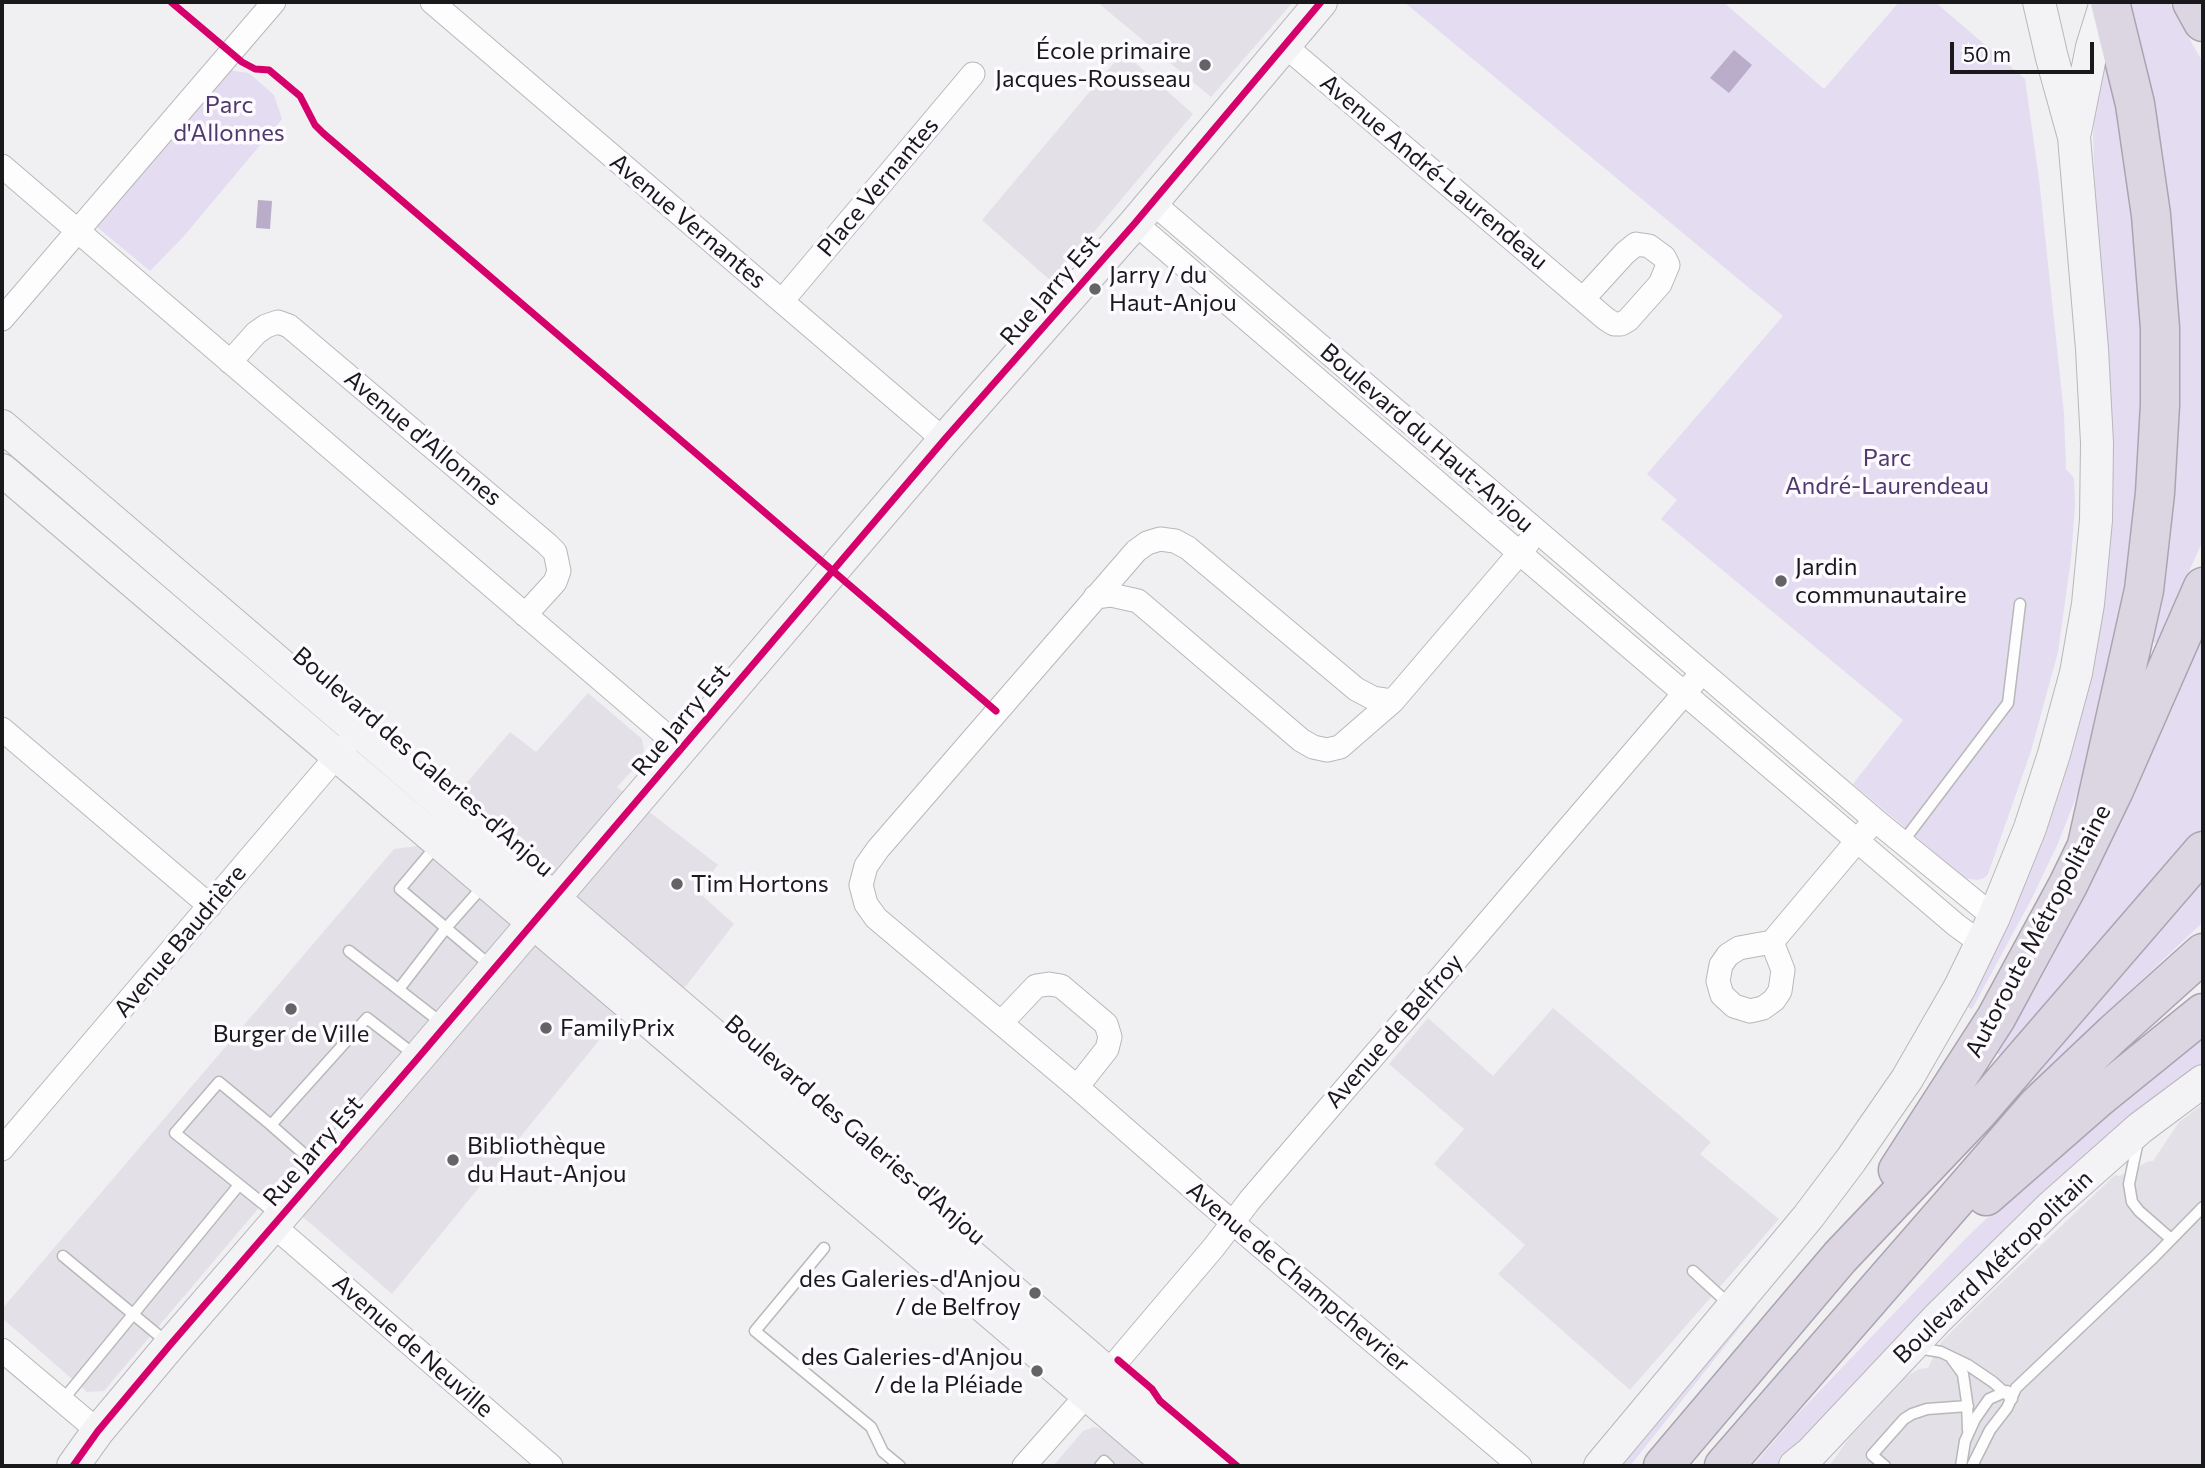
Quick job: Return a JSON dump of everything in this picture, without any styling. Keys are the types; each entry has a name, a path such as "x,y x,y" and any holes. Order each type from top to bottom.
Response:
{"highway":[{"path":"2087,845 2144,590 2154,514 2161,366 2157,270 2142,147 2132,88 2108,2"},
{"name":"Autoroute Métropolitaine","path":"1840,1257 1949,1093 2031,956 2087,845 2203,587"},
{"path":"1663,1466 1840,1257 1976,1114 2203,851"},
{"path":"1724,1466 2038,1105 2203,953"},
{"path":"1891,1276 2107,1090 2203,1013"}],"street":[{"path":"2,319 274,2"},
{"name":"Avenue Vernantes","path":"432,2 944,440"},
{"name":"Rue Jarry Est","path":"73,1466 98,1431 170,1345 1321,2"},
{"path":"1601,1466 1808,1217 1887,1110 1935,1032 1988,931 2030,828 2063,725 2080,652 2092,575 2096,416 2074,137 2039,2"},
{"path":"2074,137 2092,47 2108,2"},
{"name":"Avenue André-Laurendeau","path":"1284,44 1583,299"},
{"name":"Place Vernantes","path":"782,300 973,74"},
{"path":"2,166 682,749"},
{"name":"Boulevard du Haut-Anjou","path":"1143,212 1703,672 1902,843 1988,931"},
{"name":"Boulevard du Haut-Anjou","path":"1143,212 1520,554 1956,925 1988,931"},
{"name":"Avenue d'Allonnes","path":"230,362 256,333 267,326 278,322 289,326 547,544 555,552 559,572 555,582 525,615"},
{"name":"Boulevard des Galeries-d'Anjou","path":"2,426 1214,1466"},
{"name":"Boulevard des Galeries-d'Anjou","path":"2,470 1171,1466"},
{"path":"1095,597 1125,596 1145,606 1301,740 1326,750 1340,747 1393,701 1537,533"},
{"name":"Avenue de Champchevrier","path":"1393,701 1373,698 1356,688 1188,548 1175,541 1160,539 1147,543 1136,551 1095,597 878,849 866,866 861,885 866,904 876,918 1520,1466"},
{"path":"1684,693 1703,672"},
{"name":"Avenue de Belfroy","path":"1108,1373 1233,1222 1684,693"},
{"path":"2,729 211,906"},
{"name":"Avenue Baudrière","path":"2,1149 358,732"},
{"path":"1772,942 1875,820"},
{"path":"1001,1023 1036,986 1061,986 1106,1024 1110,1037 1107,1049 1077,1087"},
{"name":"Boulevard Métropolitain","path":"1805,1462 1910,1347 2043,1215 2140,1128 2203,1082"},
{"name":"Avenue de Neuville","path":"278,1222 551,1466"},
{"path":"2,1350 98,1431"},
{"path":"1024,1466 1086,1396"}],"lane":[{"path":"1902,843 2008,703 2020,604"},
{"path":"438,844 400,889 494,969"},
{"path":"399,989 446,928 485,884"},
{"path":"349,951 445,1025"},
{"path":"271,1125 367,1018 418,1058"},
{"path":"278,1222 239,1185 175,1133 219,1082 322,1170"},
{"path":"2140,1128 2129,1184 2132,1202 2171,1239"},
{"path":"62,1401 239,1185"},
{"path":"1972,1466 2011,1393 2203,1207"},
{"path":"824,1248 755,1331 871,1427 883,1452 900,1466"},
{"path":"63,1256 170,1345"},
{"path":"1693,1271 1732,1307"},
{"path":"1910,1347 1941,1352 1968,1365 2011,1393"},
{"path":"1941,1352 1960,1367 1966,1387 1967,1435 1961,1466"},
{"path":"1967,1435 1989,1399 2011,1393"},
{"path":"1885,1466 1872,1455 1904,1419 1927,1409 1968,1406"},
{"path":"1100,1466 1104,1461 1109,1466"}],"shaded area":[{"name":"École primaire Jacques-Rousseau","path":"1097,2 1293,2 1211,97"},
{"path":"1734,50 1752,65 1729,93 1710,78"},
{"path":"1123,52 1193,114 1052,282 982,220"},
{"path":"258,200 272,201 270,229 256,228"},
{"path":"588,693 642,739 645,757 617,787 718,865 697,891 734,924 686,986 619,1016 392,1294 273,1191 104,1391 87,1392 2,1318 2,1309 394,849 417,846 510,732 536,752"},
{"path":"1553,1008 1711,1142 1700,1154 1779,1219 1630,1390 1498,1274 1525,1245 1434,1164 1464,1129 1389,1064 1428,1018 1493,1076"},
{"path":"2203,1104 2203,1466 1829,1466 1850,1437 1907,1376 1919,1369 1928,1368 1941,1342 1976,1307 2115,1175 2120,1176 2153,1161 2179,1122"},
{"path":"1094,1427 1105,1431 1146,1466 1053,1466 1083,1431"}],"green space":[{"name":"Parc André-Laurendeau","path":"1404,2 1723,2 1824,89 1899,2 1935,2 2025,79 2039,179 2064,414 2066,469 2074,478 2075,506 2071,559 2058,652 2031,751 1988,874 1984,878 1965,878 1853,784 1903,720 1661,519 1677,500 1647,474 1783,316"},
{"path":"2125,2 2169,2 2203,63 2203,540 2157,643 2149,641 2162,569"},
{"path":"2107,41 2143,245 2144,501 2085,774 2059,841 2032,898 1972,1009 1967,1007 2018,901 2060,790 2093,672 2103,611 2113,505 2113,441 2096,217 2093,135 2096,98"},
{"name":"Parc d'Allonnes","path":"220,64 234,71 249,73 274,95 282,119 184,236 150,271 91,222"},
{"path":"2203,637 2203,830 2006,1059 1997,1053 2041,979 2081,903"},
{"path":"2203,872 2203,922 2014,1101 2010,1097"},
{"path":"2203,1028 2203,1064 2164,1090 2112,1132 1915,1320 1778,1466 1753,1466 1792,1420 1966,1238 2037,1171"},
{"path":"1753,1305 1756,1307 1630,1466 1619,1466"}],"cycle path":[{"path":"171,2 242,62 255,69 269,70 300,96 315,125 323,133 996,711"},
{"path":"73,1466 98,1431 170,1345 944,440 1135,223 1321,2"},
{"path":"1118,1360 1152,1389 1160,1401 1237,1466"}],"place":[{"name":"École primaire Jacques-Rousseau","path":"1205,65"},
{"name":"Jarry / du Haut-Anjou","path":"1095,289"},
{"name":"Jardin communautaire","path":"1781,581"},
{"name":"Tim Hortons","path":"677,884"},
{"name":"Burger de Ville","path":"291,1009"},
{"name":"FamilyPrix","path":"546,1028"},
{"name":"Bibliothèque du Haut-Anjou","path":"453,1160"},
{"name":"des Galeries-d'Anjou / de Belfroy","path":"1035,1293"},
{"name":"des Galeries-d'Anjou / de la Pléiade","path":"1037,1371"}]}
